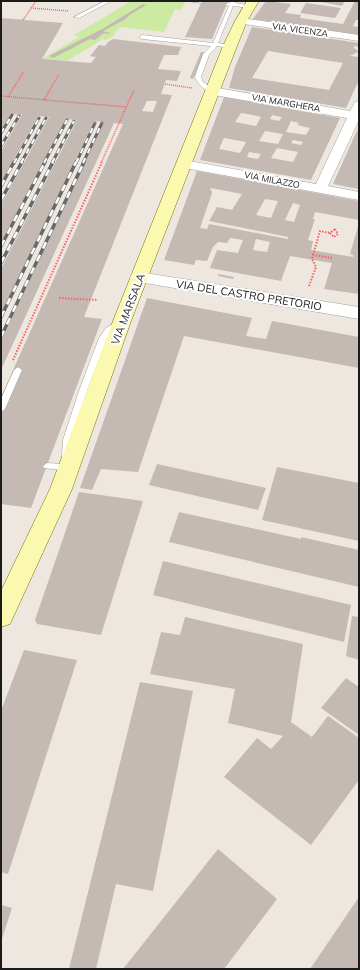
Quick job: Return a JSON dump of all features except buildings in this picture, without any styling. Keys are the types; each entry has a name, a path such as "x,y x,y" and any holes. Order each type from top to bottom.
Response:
{"main road":[{"name":"VIA MARSALA","path":"1,617 50,513 122,321 148,258 212,91 241,21 252,4"}],"street":[{"name":"VIA VICENZA","path":"241,21 359,38"},
{"name":"VIA MARGHERA","path":"212,91 357,112"},
{"path":"320,189 357,112"},
{"name":"VIA MILAZZO","path":"184,164 359,196"},
{"name":"VIA DEL CASTRO PRETORIO","path":"139,277 359,314"}],"lane":[{"path":"77,17 109,1"},
{"path":"190,1 201,2"},
{"path":"212,91 200,83 198,77 206,54 214,45 231,3 252,4"},
{"path":"142,37 230,46"},
{"path":"1,409 18,370"},
{"path":"47,466 68,468"}],"path":[{"path":"23,20 36,1"},
{"path":"31,8 75,11"},
{"path":"36,12 39,9"},
{"path":"8,97 24,71"},
{"path":"44,100 59,74"},
{"path":"165,84 212,91"},
{"path":"11,364 134,90"},
{"path":"1,96 126,108"},
{"path":"309,286 316,267 312,260 320,231 330,233"},
{"path":"313,255 333,258"},
{"path":"59,298 98,300"}],"green space":[{"path":"131,1 186,1 181,10 175,9 164,32 120,27 112,37 106,40 103,39 67,61 42,59 79,37 74,35"}],"railway":[{"path":"1,133 12,115"},
{"path":"1,146 19,116"},
{"path":"14,163 39,118"},
{"path":"21,163 46,118"},
{"path":"44,163 67,120"},
{"path":"52,163 74,121"},
{"path":"76,163 95,123"},
{"path":"83,163 102,123"},
{"path":"1,186 14,162"},
{"path":"1,200 22,162"},
{"path":"1,246 45,162"},
{"path":"1,263 53,162"},
{"path":"1,317 76,162"},
{"path":"1,337 84,162"}]}
